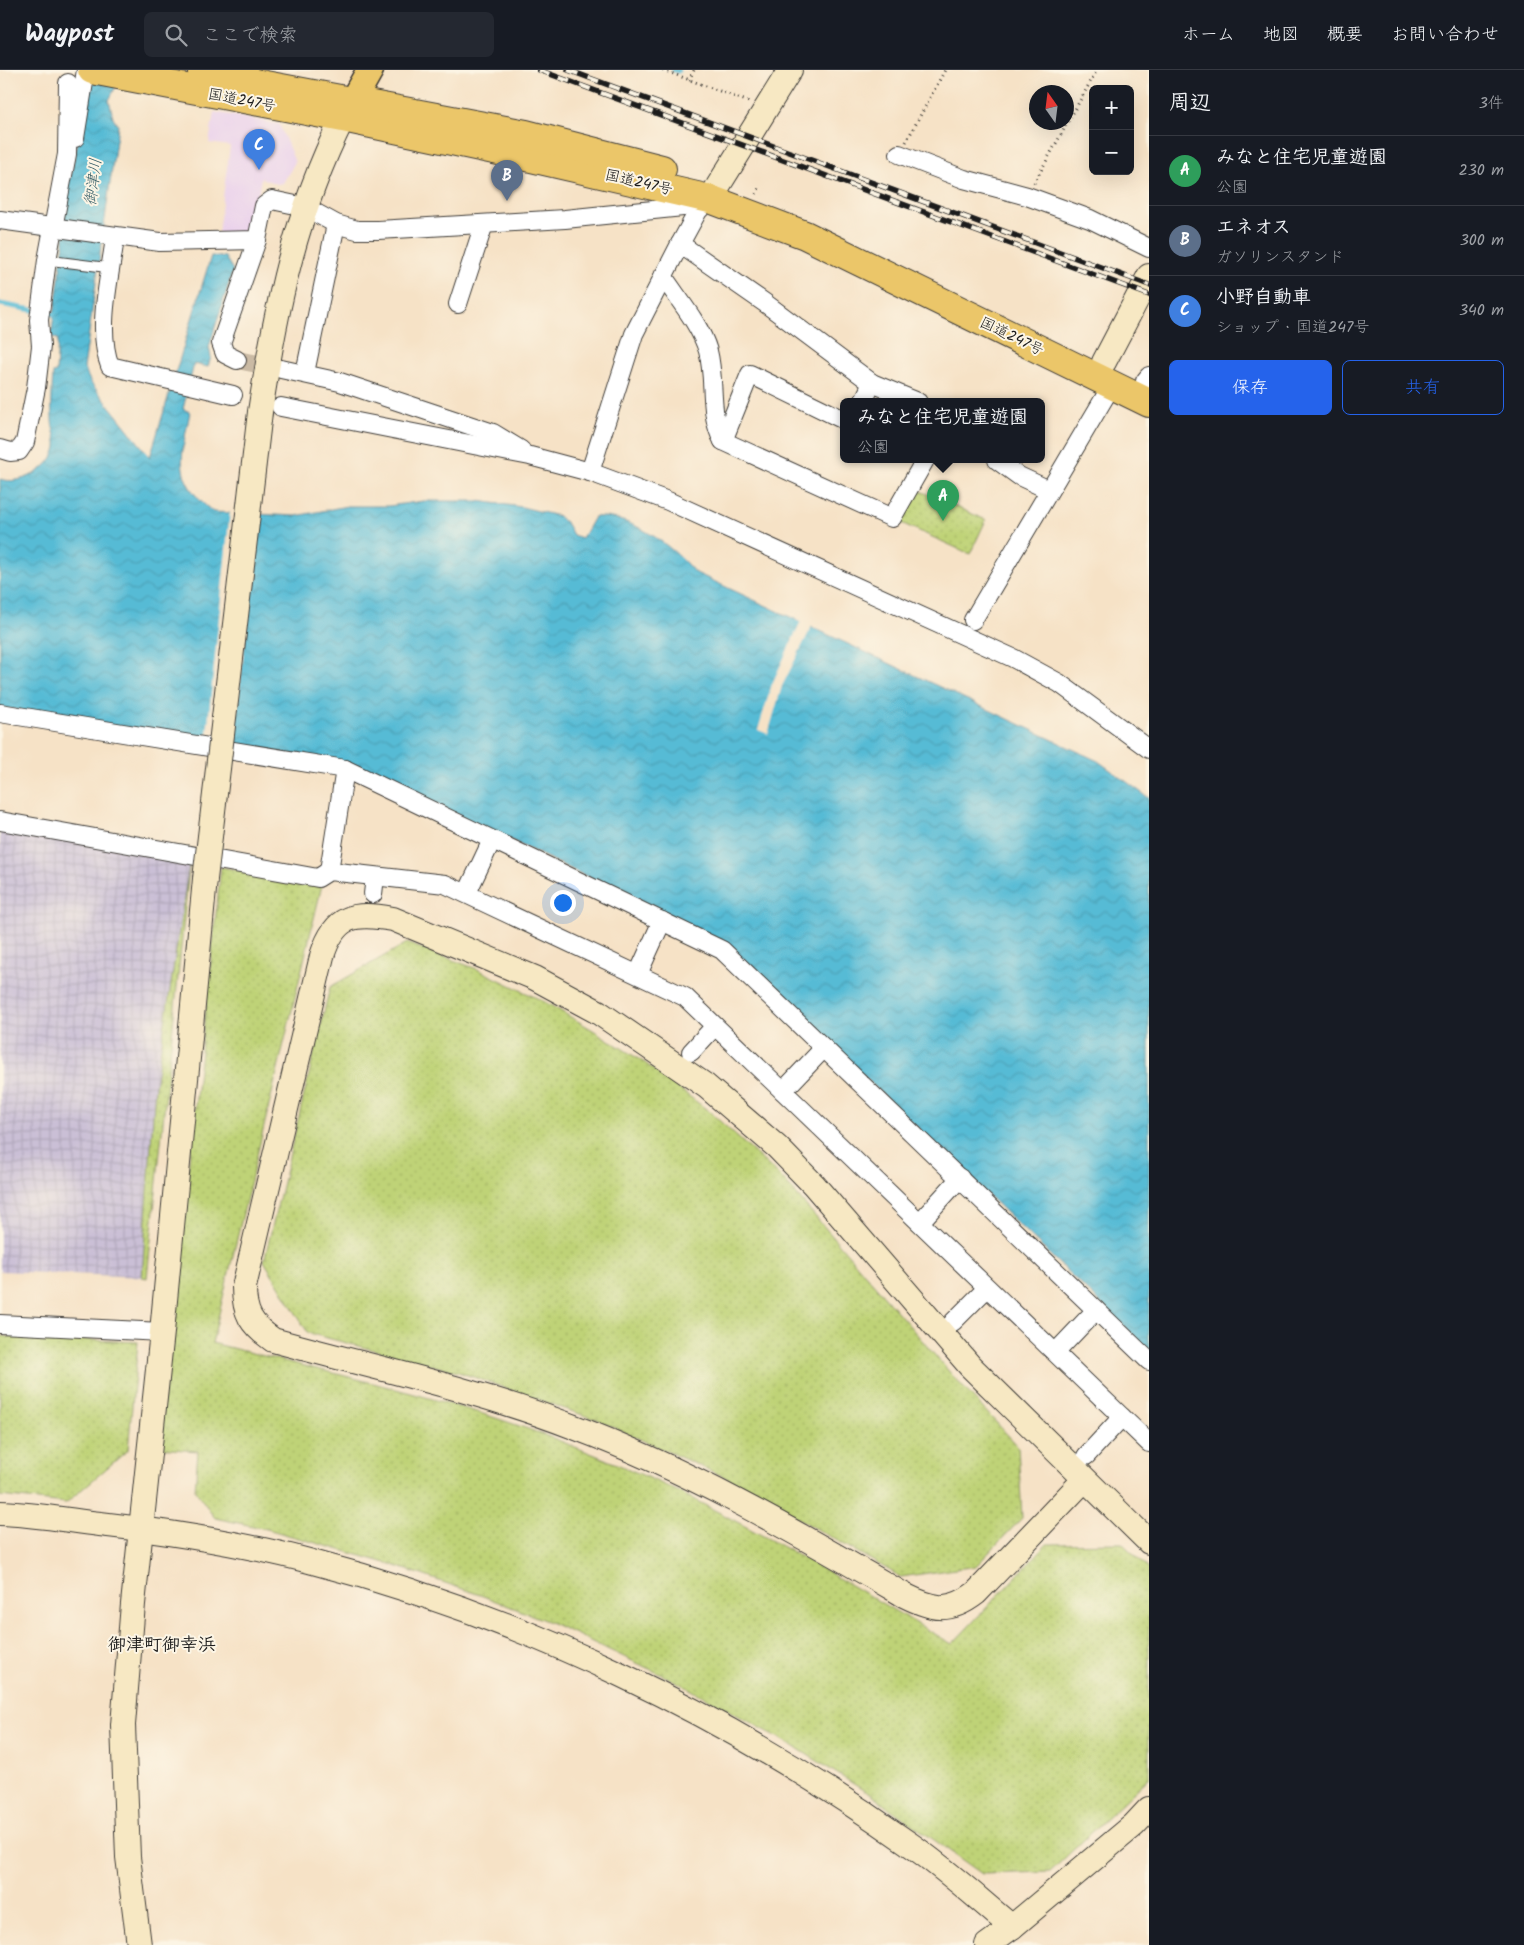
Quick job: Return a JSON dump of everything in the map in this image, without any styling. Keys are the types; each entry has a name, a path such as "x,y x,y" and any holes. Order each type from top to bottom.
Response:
{"highway":[{"name":"国道247号","path":"92,70 136,80 526,134 817,221 1108,374 1148,386"},
{"name":"国道247号","path":"186,70 349,109"}],"main road":[{"path":"349,109 370,70"}],"street":[{"path":"68,154 75,140 86,70"},
{"path":"590,472 634,334 698,211 715,191 790,70"},
{"path":"0,449 10,452 19,451 25,442 36,388 40,346 39,320 68,154 68,83"},
{"path":"138,1945 128,1856 123,1725 133,1604 162,1332 205,879 270,410 274,325 305,207 327,151 349,109"},
{"path":"898,154 964,179 1027,196 1090,219 1149,248"},
{"path":"237,360 225,354 221,343 257,240 264,206 272,200 305,207 336,224 357,230 407,230 566,219 683,207 715,191"},
{"path":"0,220 160,242 257,240"},
{"path":"305,373 336,224"},
{"path":"458,304 484,224"},
{"path":"113,237 108,268 104,349 110,366 233,395"},
{"path":"680,244 765,302 872,383 908,398"},
{"path":"663,276 695,325 708,352 715,426 723,441 892,518 923,463"},
{"path":"973,620 1049,490 1108,374 1149,276"},
{"path":"281,369 340,382 493,433 530,456"},
{"path":"723,441 750,374 840,418"},
{"path":"865,398 872,383"},
{"path":"270,410 530,456 590,472 668,501 1013,658 1059,683 1149,749"},
{"path":"1001,463 1019,476 1049,490"},
{"path":"0,713 345,769 722,950 1149,1361"},
{"path":"0,821 318,878 329,871 345,769"},
{"path":"467,893 492,840"},
{"path":"329,871 374,886 445,884 685,997 1149,1443"},
{"path":"1084,1480 976,1593 956,1606 939,1608 904,1595 754,1509 693,1478 574,1426 431,1380 273,1340 259,1330 247,1315 244,1287 322,956 331,932 338,924 356,916 370,915 392,919 535,978 598,1012 678,1065 743,1117 789,1159 848,1224 964,1360 1149,1542"},
{"path":"638,974 662,922"},
{"path":"691,1052 715,1026"},
{"path":"783,1091 824,1048"},
{"path":"920,1222 960,1178"},
{"path":"953,1322 987,1288"},
{"path":"1056,1352 1096,1310"},
{"path":"0,1324 162,1332"},
{"path":"1086,1456 1122,1417"},
{"path":"0,1513 142,1529 240,1545 349,1572 470,1612 595,1663 716,1723 844,1800 928,1858 1012,1927"},
{"path":"987,1945 1012,1927 1134,1825 1149,1809"}],"lane":[{"path":"51,260 108,268"}],"path":[{"path":"663,70 750,102"},
{"path":"689,80 694,70"},
{"path":"898,154 945,70"},
{"path":"1027,196 1097,70"}],"shaded area":[{"path":"214,112 279,124 295,162 283,183 277,184 261,178 252,228 247,232 218,233 230,146 209,143"},
{"path":"0,828 190,860 155,1087 142,1277 0,1271"}],"green space":[{"path":"918,490 986,520 970,554 899,522"},
{"path":"190,860 147,1278 142,1277 155,1087"},
{"path":"221,867 322,885 212,1343 382,1385 509,1422 550,1437 657,1481 691,1498 823,1569 952,1644 1047,1544 1122,1543 1149,1569 1149,1778 1050,1872 982,1874 871,1795 792,1745 677,1682 552,1623 483,1596 393,1565 267,1529 215,1518 195,1490 198,1451 158,1448"},
{"path":"407,943 477,969 545,1002 593,1030 645,1063 710,1112 783,1179 952,1375 1018,1446 1022,1518 976,1566 901,1577 729,1479 597,1420 462,1373 308,1333 264,1261 330,987"},
{"path":"0,1336 138,1342 128,1450 66,1503 0,1496"}],"water":[{"name":"御津川","path":"89,70 118,83 109,100 113,117 118,126 84,368 91,383 150,457 211,256 225,257 233,270 209,347 211,357 208,367 194,364 183,409 190,412 183,455 185,478 200,500 213,512 296,516 347,506 389,506 423,501 478,501 522,507 558,516 567,524 573,535 582,538 594,517 608,517 622,521 636,526 663,542 694,572 1098,761 1149,798 1149,1350 724,942 353,765 0,707 0,479 8,481 17,480 34,474 48,462 56,447 52,423 52,402 53,373 56,372 58,339 51,337 64,242 64,205 83,118"}],"pier":[{"path":"230,511 259,513 233,748 206,743"},
{"path":"801,621 812,626 782,686 768,734 758,730 772,684"}],"waterway":[{"path":"674,70 678,71"},
{"path":"0,304 54,314"}],"tunnel":[{"path":"237,360 278,368"}],"railway":[{"path":"539,70 1149,295"},
{"path":"568,70 1149,285"}],"place":[{"name":"小野自動車","path":"259,170"},
{"name":"エネオス","path":"507,201"},
{"name":"みなと住宅児童遊園","path":"943,521"}],"district":[{"name":"御津町御幸浜","path":"162,1644"}]}
